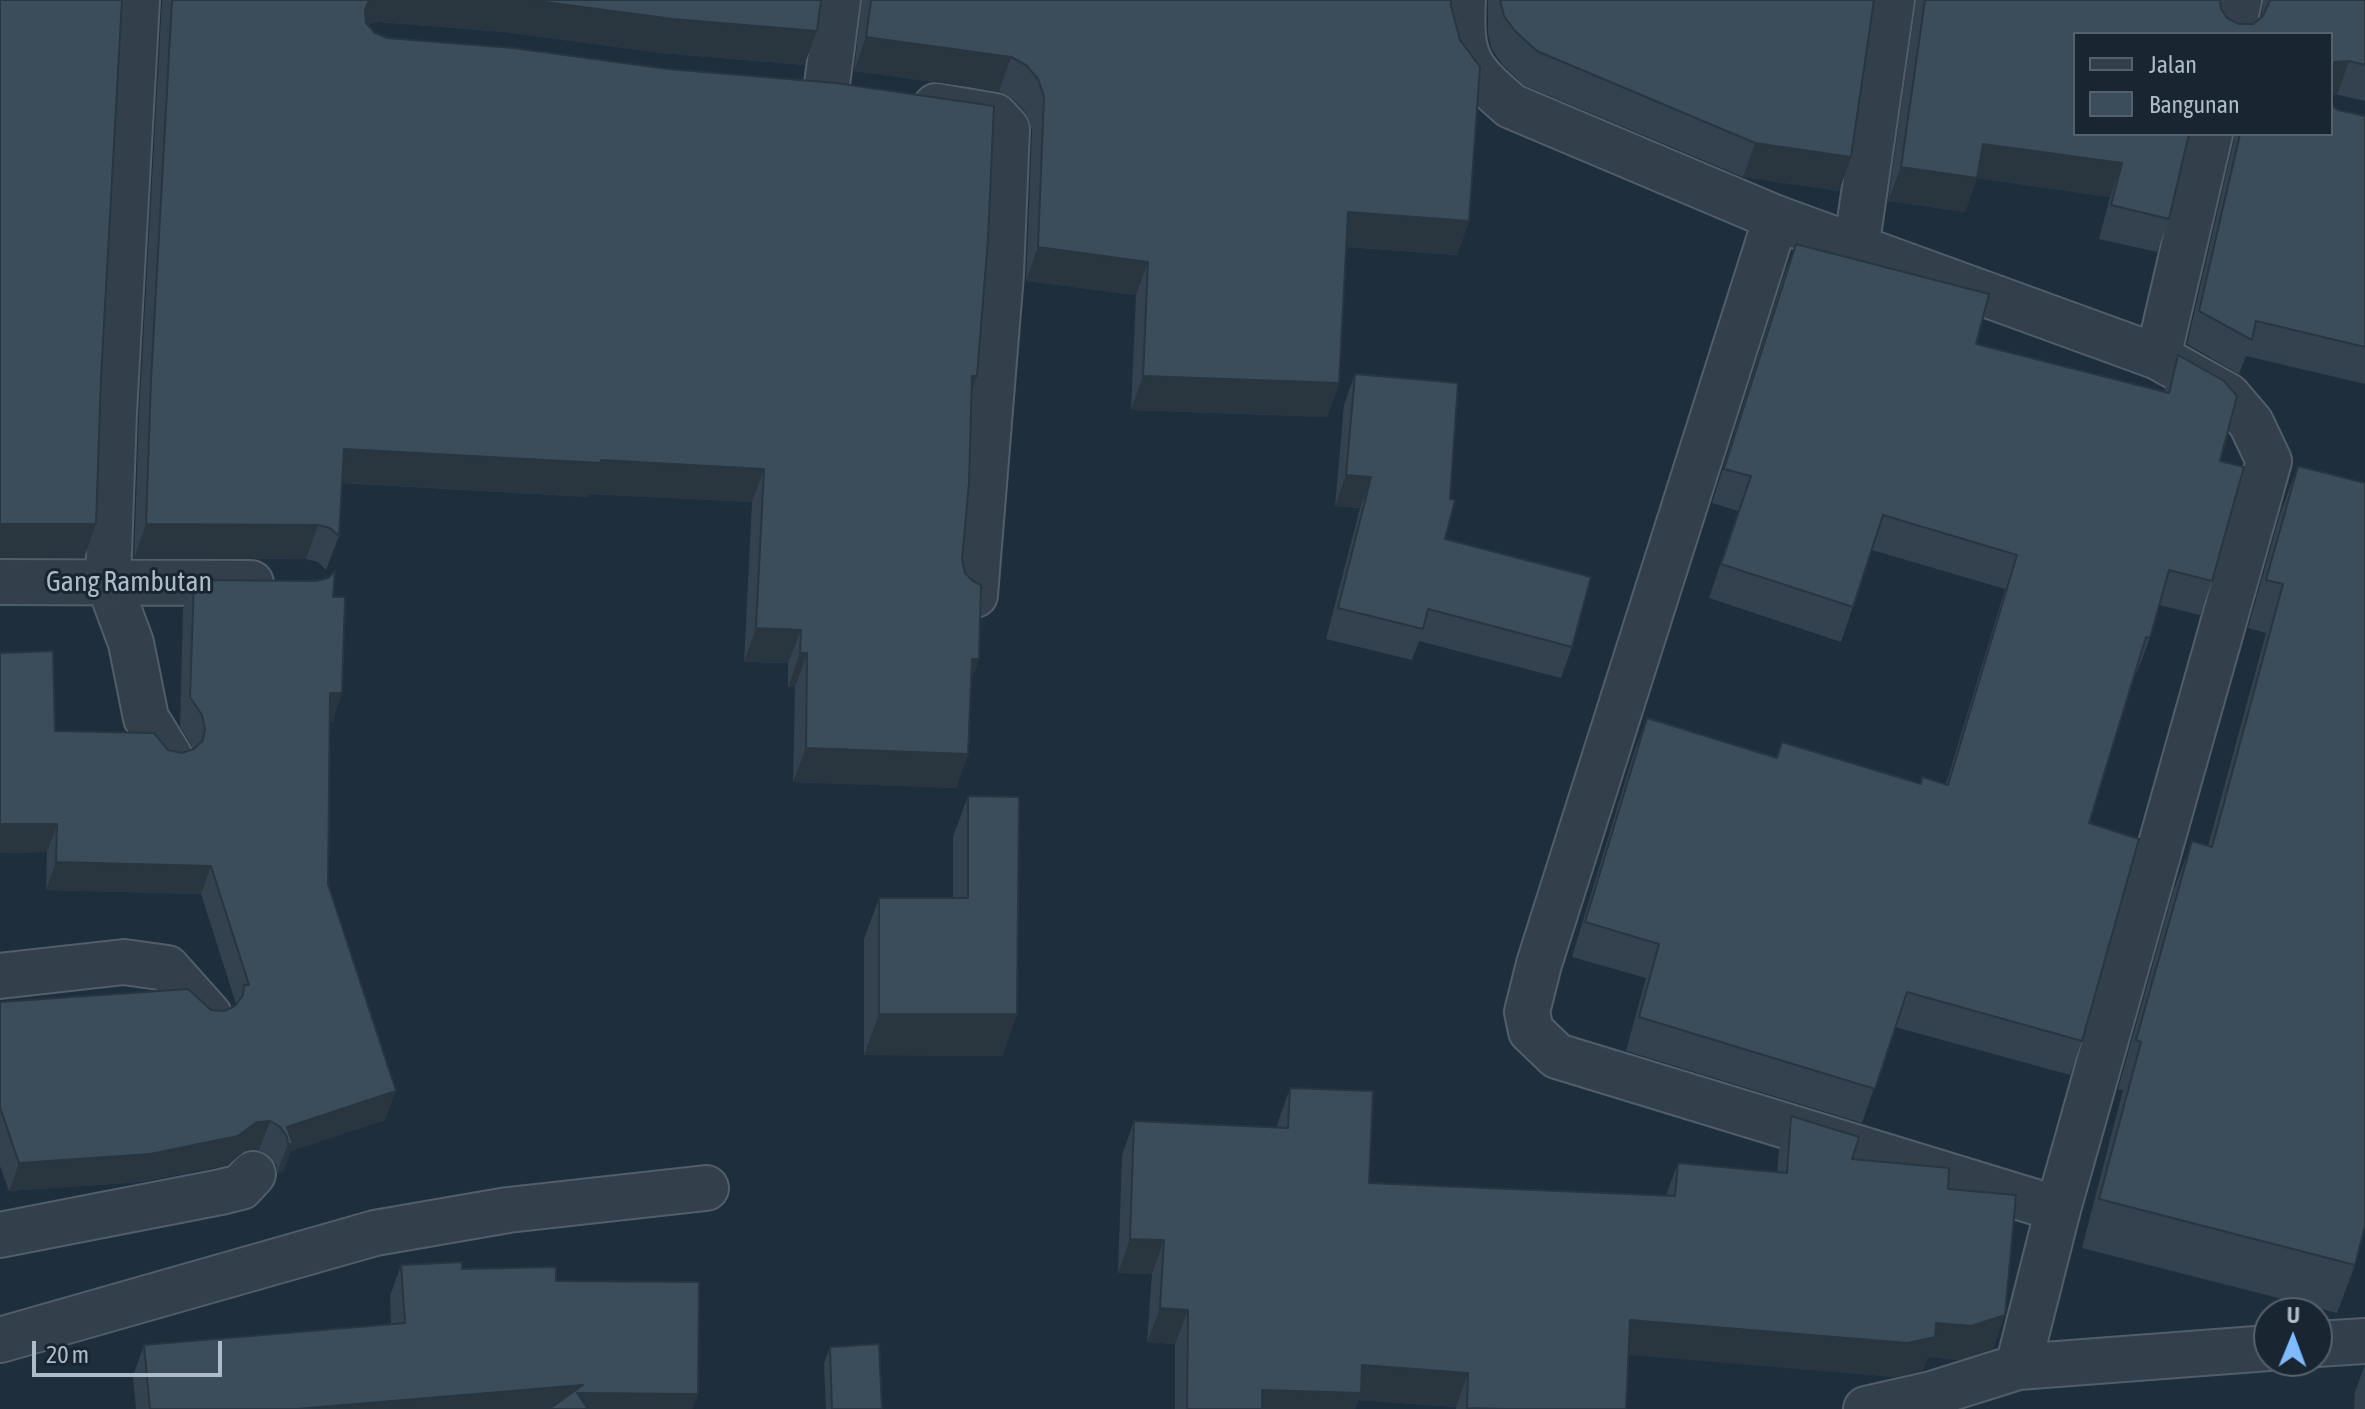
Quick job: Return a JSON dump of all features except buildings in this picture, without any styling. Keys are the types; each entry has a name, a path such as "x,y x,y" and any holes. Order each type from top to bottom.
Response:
{"street":[{"path":"137,0 108,581 131,643 146,718 170,757"},
{"path":"838,0 861,96"},
{"path":"1463,0 1461,30 1466,58 1478,78 1511,106 1776,218 2158,357 2228,396 2251,423 2269,461 2058,1209 2018,1367"},
{"path":"1856,249 1892,0"},
{"path":"2232,32 2239,0"},
{"path":"780,88 861,96 995,116 1007,129 1001,274 975,595"},
{"path":"2158,357 2210,136"},
{"path":"1776,218 1539,964 1527,1012 1531,1031 1557,1056 2058,1209"},
{"name":"Gang Rambutan","path":"0,582 291,584"},
{"path":"0,976 124,962 167,968 209,1015"},
{"path":"0,1235 241,1187 253,1174"},
{"path":"0,1340 375,1233 508,1210 706,1188"},
{"path":"2333,1343 2365,1341"},
{"path":"1866,1409 1932,1394 2018,1367 2253,1349"}]}
